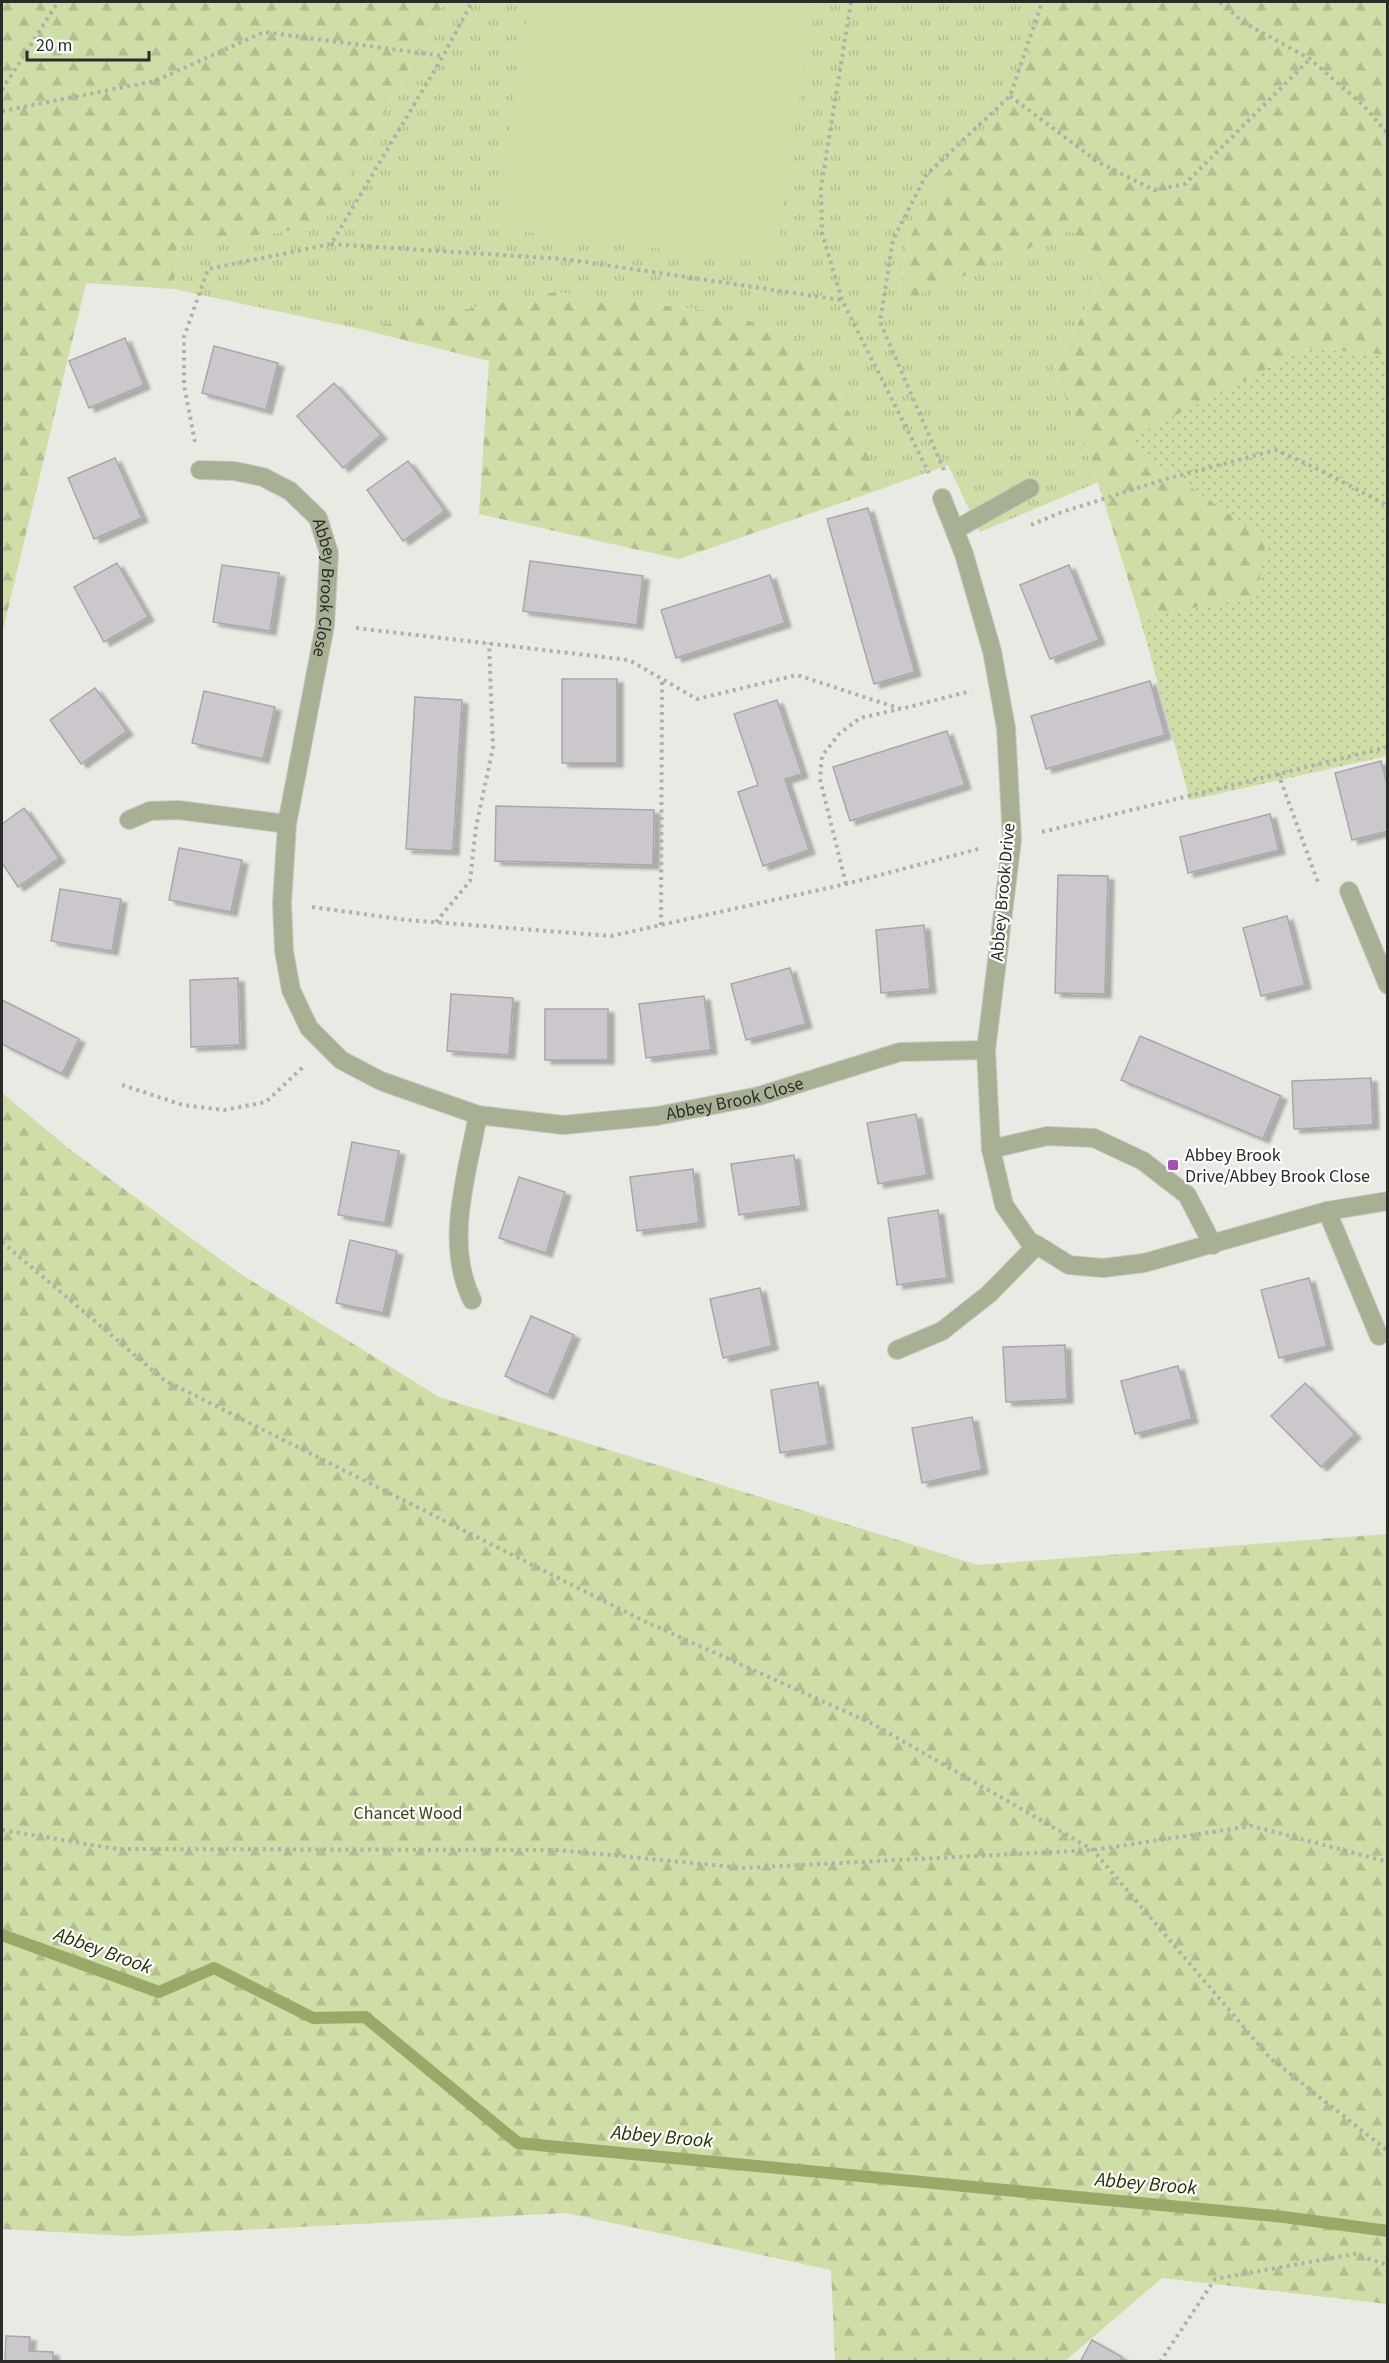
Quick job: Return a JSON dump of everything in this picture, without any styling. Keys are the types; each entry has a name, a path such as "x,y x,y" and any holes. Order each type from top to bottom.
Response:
{"street":[{"name":"Abbey Brook Close","path":"200,470 234,471 263,477 290,491 318,518 329,553 325,625 287,824 282,903 284,951 291,990 309,1028 341,1060 381,1081 478,1115 563,1125 657,1116 759,1096 900,1052 986,1050"},
{"path":"955,530 1030,488"},
{"name":"Abbey Brook Drive","path":"942,498 955,530 992,651 1006,728 1012,840 986,1050 991,1149 1004,1205 1029,1241 1069,1265 1103,1268 1144,1263 1327,1211 1388,1201"},
{"path":"129,820 150,811 178,810 287,824"},
{"path":"1349,891 1388,985"},
{"path":"472,1300 462,1280 458,1260 459,1220 478,1115"},
{"path":"991,1149 1047,1136 1094,1138 1143,1161 1187,1195 1213,1245"},
{"path":"1327,1211 1378,1336"},
{"path":"897,1350 942,1331 989,1294 1037,1245"}],"path":[{"path":"2,90 58,2"},
{"path":"331,244 443,56 472,2"},
{"path":"851,2 821,188 822,233 842,300 942,498"},
{"path":"942,498 945,467 880,322 893,240 926,175 1010,96 1042,2"},
{"path":"1220,2 1243,22 1310,59 1364,106 1388,134"},
{"path":"2,111 155,81 264,32 443,56"},
{"path":"1010,96 1098,162 1154,190 1185,184 1310,59"},
{"path":"200,470 184,385 184,337 208,268 331,244 564,259 842,300"},
{"path":"1029,526 1062,512 1166,479 1276,450 1388,506"},
{"path":"325,625 629,660 697,699 797,675 901,709"},
{"path":"436,922 456,901 470,881 476,827 493,748 489,643"},
{"path":"661,925 662,679"},
{"path":"846,884 820,779 822,756 839,734 860,718 998,684"},
{"path":"282,903 436,922 611,936 846,884 1012,840 1388,747"},
{"path":"1278,773 1324,900 1349,891"},
{"path":"122,1085 183,1105 224,1110 266,1102 326,1045"},
{"path":"2,1242 164,1380 644,1621 871,1723 1093,1850 1270,2058 1388,2151"},
{"path":"2,1830 117,1849 558,1850 743,1868 1093,1850 1252,1826 1388,1862"},
{"path":"1160,2361 1215,2278 1354,2254 1388,2265"}],"green space":[{"path":"2,2 446,2 321,227 177,246 174,289 86,283 2,634"},
{"path":"446,2 1047,2 1017,93 944,175 907,242 898,304 1072,230 1101,280 1054,368 1098,482 980,532 948,465 884,488 835,382 801,341 729,313 554,292 360,329 174,289 177,246 321,227"},
{"path":"529,2 814,2 775,263 495,228"},
{"path":"1047,2 1387,2 1387,355 1307,348 1125,441 1266,540 1257,596 1140,618 1098,482 1054,368 1101,280 898,305 907,242 944,175 1017,93"},
{"path":"554,292 729,313 801,341 835,382 884,488 679,559 479,514 489,361 360,329"},
{"path":"1307,348 1387,355 1387,756 1190,800 1140,618 1257,596 1124,441"},
{"name":"Chancet Wood","path":"2,1093 72,1151 239,1273 439,1397 978,1565 1387,1534 1387,2304 1162,2278 1065,2361 835,2361 831,2270 566,2213 129,2236 2,2229"}],"building":[{"path":"125,338 144,385 89,408 69,361"},
{"path":"214,346 278,363 266,410 202,393"},
{"path":"334,383 381,435 343,468 297,416"},
{"path":"115,458 142,518 94,539 68,478"},
{"path":"408,461 445,511 403,541 367,490"},
{"path":"868,508 915,672 874,684 827,519"},
{"path":"530,561 643,576 637,625 523,611"},
{"path":"117,563 148,617 104,642 74,587"},
{"path":"222,565 279,573 270,631 213,622"},
{"path":"1069,565 1099,640 1050,659 1020,585"},
{"path":"770,575 785,623 676,658 661,610"},
{"path":"562,679 617,679 617,763 562,763"},
{"path":"1150,681 1165,735 1046,769 1031,716"},
{"path":"95,688 127,731 81,764 50,720"},
{"path":"204,691 275,707 263,759 192,743"},
{"path":"415,697 462,700 453,851 406,849"},
{"path":"777,700 802,774 785,779 809,850 763,866 738,792 758,785 734,714"},
{"path":"947,731 965,785 850,821 833,767"},
{"path":"1381,761 1388,788 1388,831 1352,840 1335,773"},
{"path":"496,806 654,810 653,865 495,861"},
{"path":"24,808 59,858 18,887 2,863 2,824"},
{"path":"1270,814 1279,850 1188,873 1180,837"},
{"path":"179,848 242,860 231,912 169,900"},
{"path":"1058,875 1108,876 1105,994 1055,993"},
{"path":"60,889 121,899 112,951 51,941"},
{"path":"1287,916 1305,985 1261,996 1243,928"},
{"path":"924,925 930,989 881,993 876,930"},
{"path":"790,968 806,1024 746,1040 731,984"},
{"path":"238,978 240,1045 191,1047 190,980"},
{"path":"451,994 513,998 509,1055 447,1051"},
{"path":"704,996 711,1050 646,1058 639,1004"},
{"path":"2,1000 79,1039 62,1074 2,1044"},
{"path":"545,1009 608,1009 608,1060 545,1060"},
{"path":"1140,1036 1281,1096 1263,1139 1121,1080"},
{"path":"1371,1078 1373,1125 1294,1129 1292,1081"},
{"path":"916,1114 927,1175 878,1184 867,1123"},
{"path":"352,1142 399,1151 385,1223 338,1215"},
{"path":"794,1155 801,1206 739,1215 731,1164"},
{"path":"693,1169 699,1223 637,1231 630,1177"},
{"path":"519,1177 565,1192 546,1253 499,1238"},
{"path":"938,1210 947,1278 897,1285 888,1218"},
{"path":"350,1240 397,1251 383,1313 336,1303"},
{"path":"1309,1278 1327,1346 1279,1358 1261,1290"},
{"path":"760,1288 772,1346 723,1358 710,1299"},
{"path":"531,1316 574,1335 548,1395 505,1376"},
{"path":"1065,1345 1067,1399 1006,1402 1003,1347"},
{"path":"1178,1366 1192,1419 1135,1434 1121,1381"},
{"path":"818,1382 828,1445 780,1453 771,1390"},
{"path":"1305,1383 1355,1434 1321,1467 1271,1416"},
{"path":"972,1417 982,1470 922,1483 912,1428"},
{"path":"6,2336 30,2337 29,2351 53,2352 53,2362 5,2362"},
{"path":"1092,2340 1122,2357 1120,2362 1080,2362"}],"waterway":[{"name":"Abbey Brook","path":"2,1935 159,1992 214,1968 313,2018 365,2017 518,2143 1284,2217 1388,2231"}],"place":[{"name":"Abbey Brook Drive/Abbey Brook Close","path":"1173,1165"}]}
